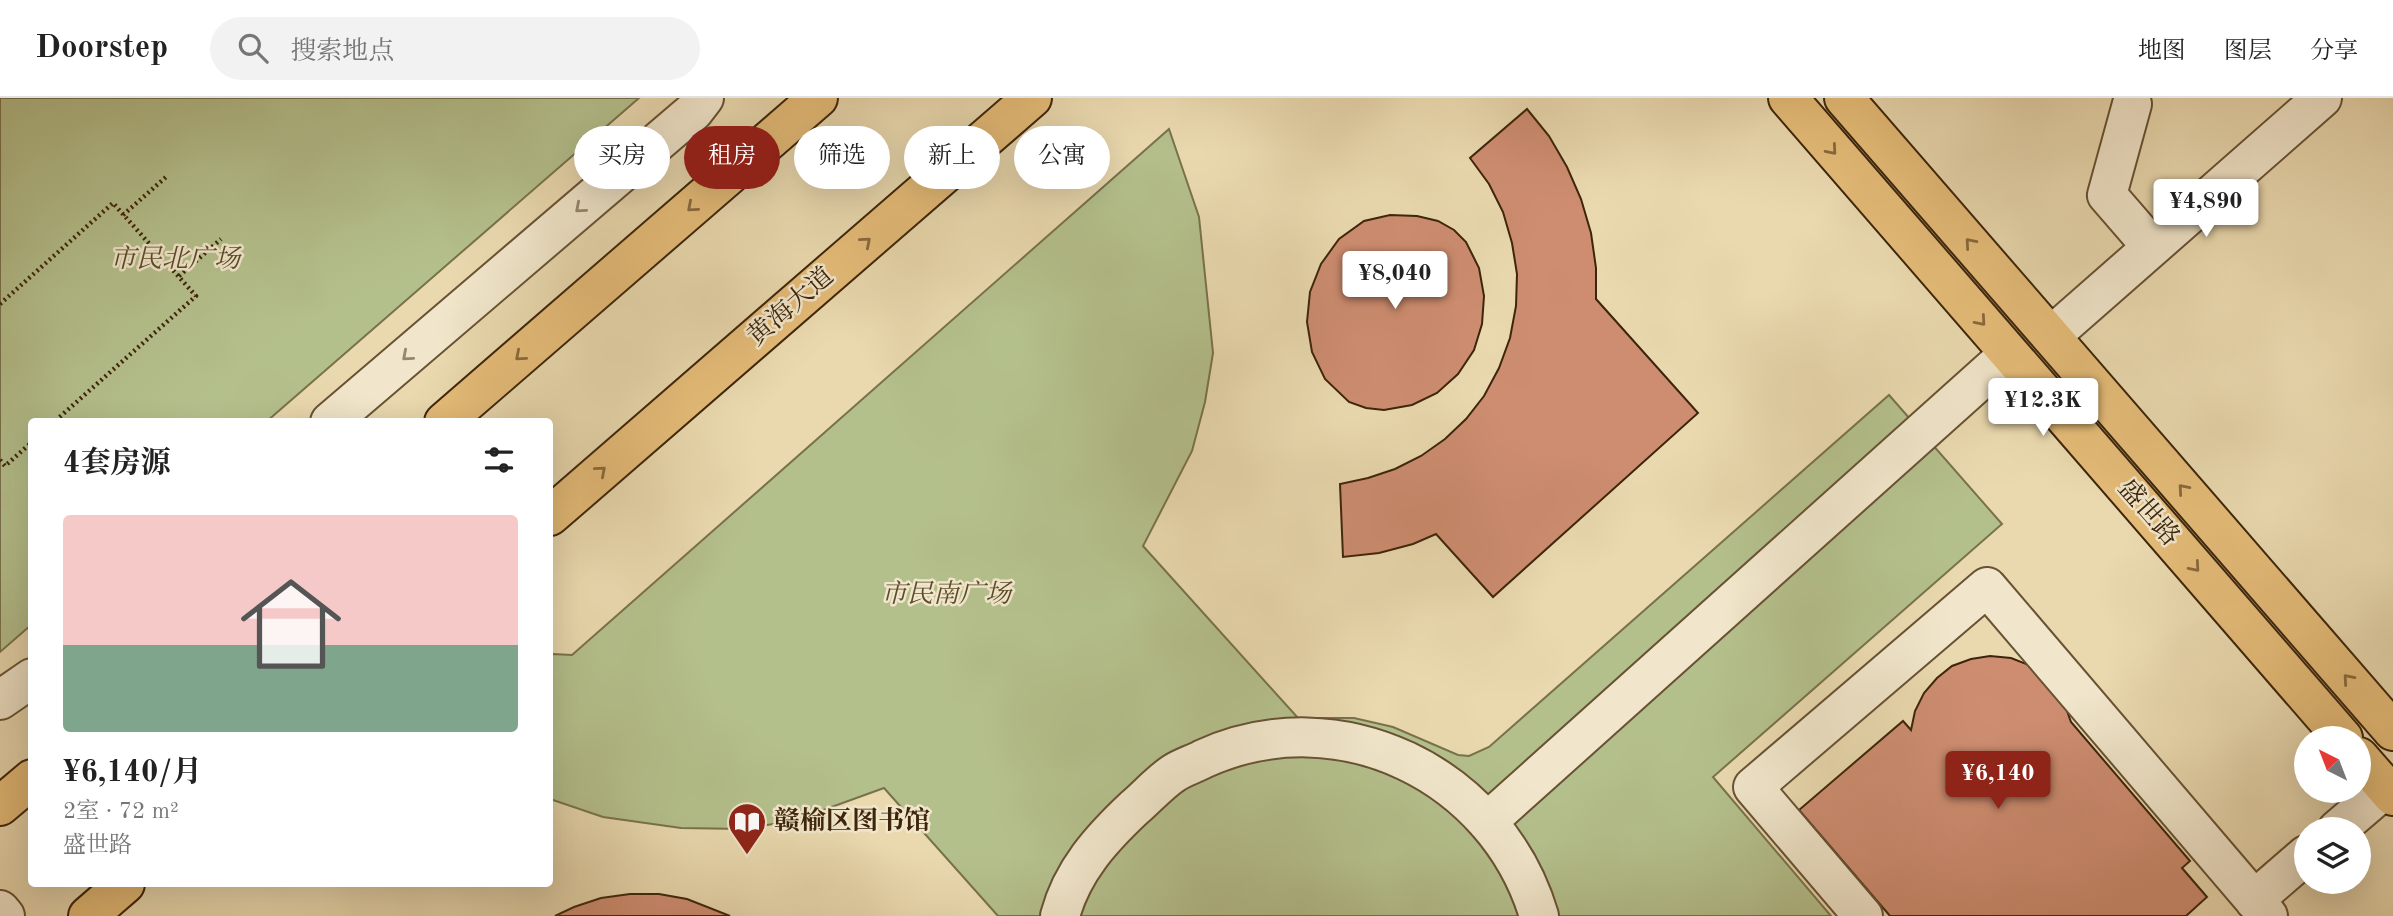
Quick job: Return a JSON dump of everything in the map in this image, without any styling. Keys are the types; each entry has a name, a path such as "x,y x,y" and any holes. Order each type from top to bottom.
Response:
{"main road":[{"path":"449,418 818,98"},
{"name":"黄海大道","path":"553,513 1032,98"},
{"name":"盛世路","path":"1788,98 2333,726"},
{"name":"盛世路","path":"1844,98 2393,731"},
{"path":"2371,771 2389,792"},
{"path":"0,806 28,782"},
{"path":"88,916 122,887"}],"street":[{"path":"335,418 694,111 704,98"},
{"path":"2050,336 2322,98"},
{"path":"2134,100 2107,195 2152,247"},
{"path":"1487,822 2009,354"},
{"path":"1863,916 1753,786 1987,587 2261,908 2294,869"},
{"path":"0,699 28,681"},
{"path":"1060,916 1074,879 1102,838 1173,773 1230,747 1263,739 1297,737 1364,745 1397,756 1427,771 1456,791 1503,840 1520,869 1539,916"},
{"path":"2355,817 2389,792"},
{"path":"0,910 5,916"}],"path":[{"path":"123,215 166,177"},
{"path":"0,304 113,203 196,296 59,418"},
{"path":"179,276 221,239"},
{"path":"0,460 5,466 28,446"}],"green space":[{"name":"市民北广场","path":"0,98 639,98 607,126 574,126 574,154 271,418 28,418 28,628 0,652"},
{"name":"市民南广场","path":"1169,129 1199,217 1213,353 1205,402 1192,451 1143,546 1298,718 1354,718 1393,727 1458,755 1469,756 1489,747 1889,395 2002,524 1713,777 1831,916 998,916 884,788 793,821 742,829 681,828 603,817 553,800 553,654 572,655 1101,189 1110,189 1110,181"}],"building":[{"path":"1527,109 1549,136 1581,199 1591,233 1596,268 1596,299 1698,413 1493,597 1436,534 1413,544 1379,553 1343,557 1340,484 1395,469 1421,456 1445,439 1466,419 1484,396 1499,368 1510,338 1516,306 1517,274 1503,212 1489,184 1470,158"},
{"path":"1390,215 1417,216 1438,221 1454,230 1466,242 1479,268 1484,296 1482,324 1474,350 1458,374 1437,393 1412,405 1384,410 1349,402 1325,379 1312,352 1307,322 1310,292 1321,264 1339,239 1364,221"},
{"path":"1990,656 2011,658 2029,665 2061,694 2071,722 2190,861 2182,868 2207,897 2186,916 1890,916 1799,810 1903,721 1911,730 1915,711 1924,693 1937,678 1952,666"},
{"path":"659,894 687,899 730,916 555,916 601,898"}],"place":[{"name":"赣榆区图书馆","path":"747,856"}]}
